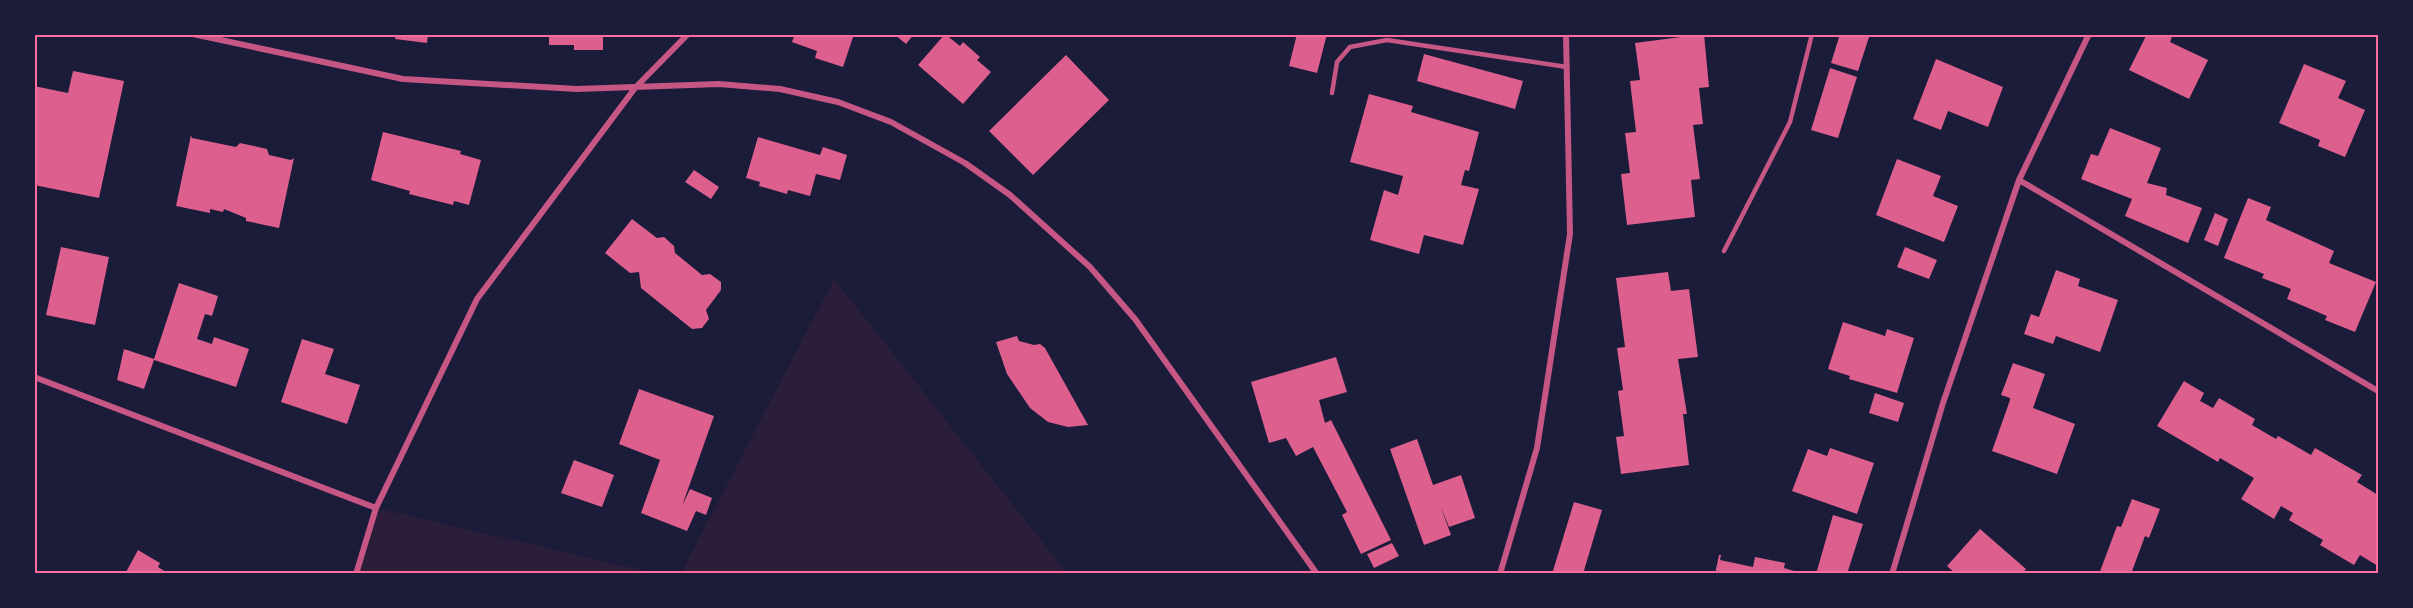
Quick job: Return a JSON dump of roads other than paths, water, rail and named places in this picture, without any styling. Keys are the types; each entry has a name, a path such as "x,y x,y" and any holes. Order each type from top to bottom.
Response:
{"street":[{"path":"193,34 403,79 577,89 719,84 780,89 838,102 891,122 956,158 1003,190 1090,267 1135,319 1317,573"},
{"path":"356,573 376,508 477,299 635,88 688,34"},
{"path":"1500,573 1536,448 1570,234 1566,34"},
{"path":"1892,573 1943,403 2019,180 2089,34"},
{"path":"2019,180 2379,391"},
{"path":"34,377 376,508"}],"lane":[{"path":"1724,251 1790,123 1812,34"},
{"path":"1332,93 1337,62 1350,47 1387,40 1567,67"}]}
